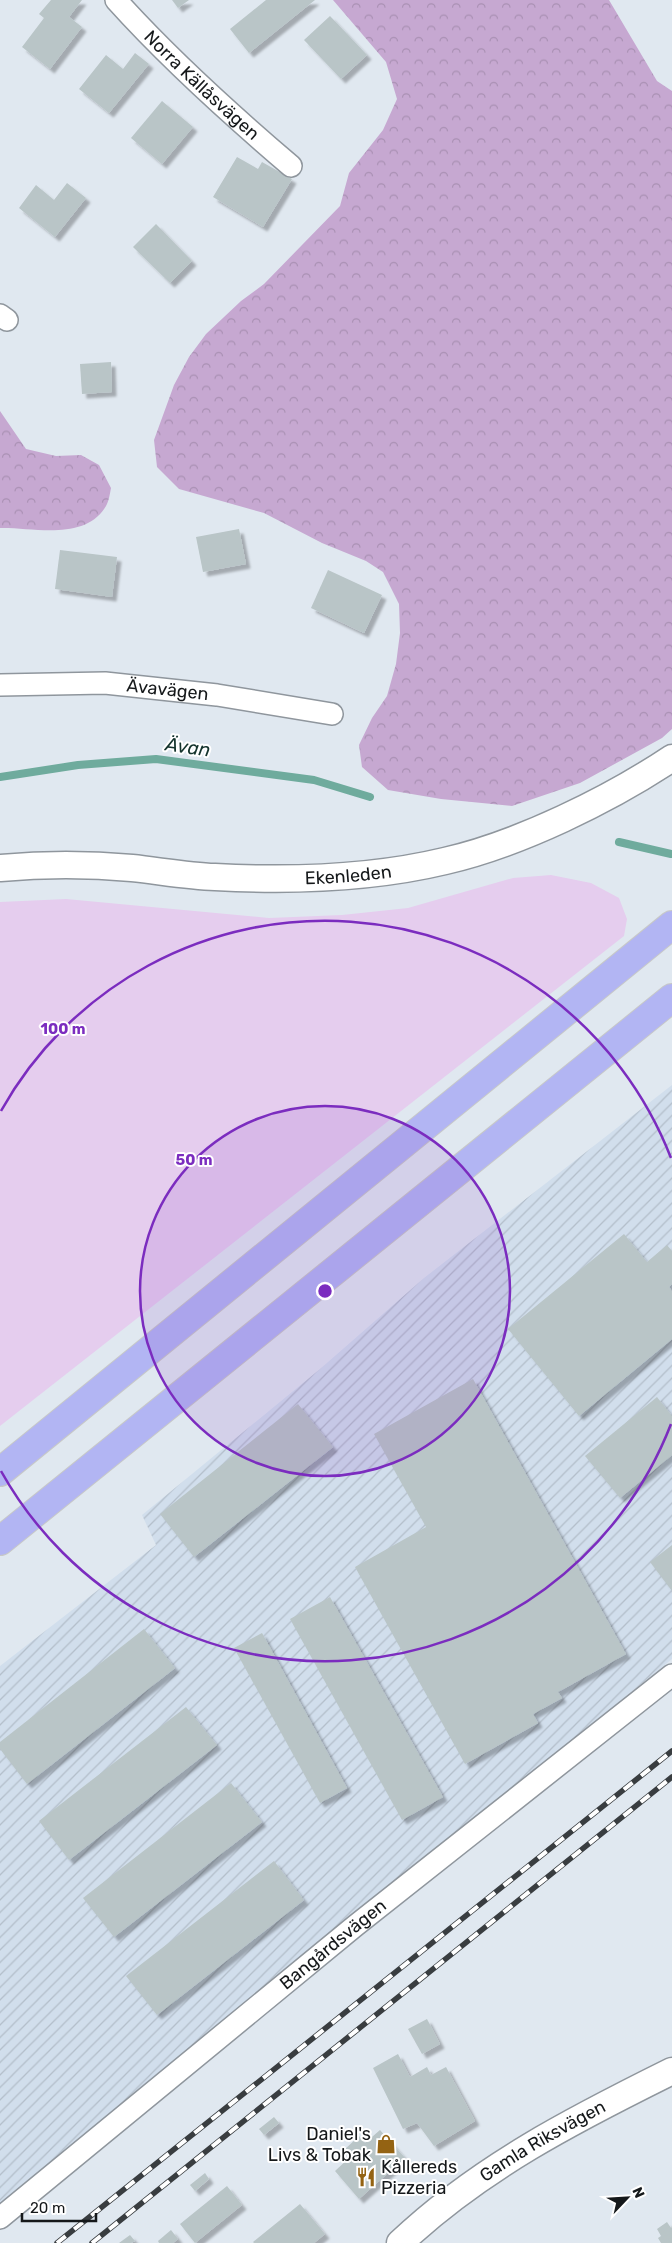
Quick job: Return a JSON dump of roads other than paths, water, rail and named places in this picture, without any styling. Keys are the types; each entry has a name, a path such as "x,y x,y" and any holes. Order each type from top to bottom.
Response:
{"highway":[{"path":"0,1472 672,924"},
{"path":"0,1541 672,998"}],"street":[{"name":"Norra Källåsvägen","path":"116,0 228,112 291,166"},
{"name":"Ävavägen","path":"0,685 105,683 217,695 332,714"},
{"name":"Ekenleden","path":"0,868 75,866 130,868 213,877 279,879 382,873 446,861 498,845 561,819 593,803 672,758"},
{"name":"Bangårdsvägen","path":"0,2218 355,1926 672,1675"},
{"name":"Gamla Riksvägen","path":"400,2243 439,2208 532,2143 672,2071"}],"waterway":[{"name":"Ävan","path":"0,777 78,765 156,759 314,780 370,797"},
{"name":"Ävan","path":"619,842 671,854"}],"railway":[{"path":"57,2243 672,1751"},
{"path":"92,2243 672,1777"}],"place":[{"name":"Daniel's Livs & Tobak","path":"386,2144"},
{"name":"Kållereds Pizzeria","path":"366,2177"}]}
